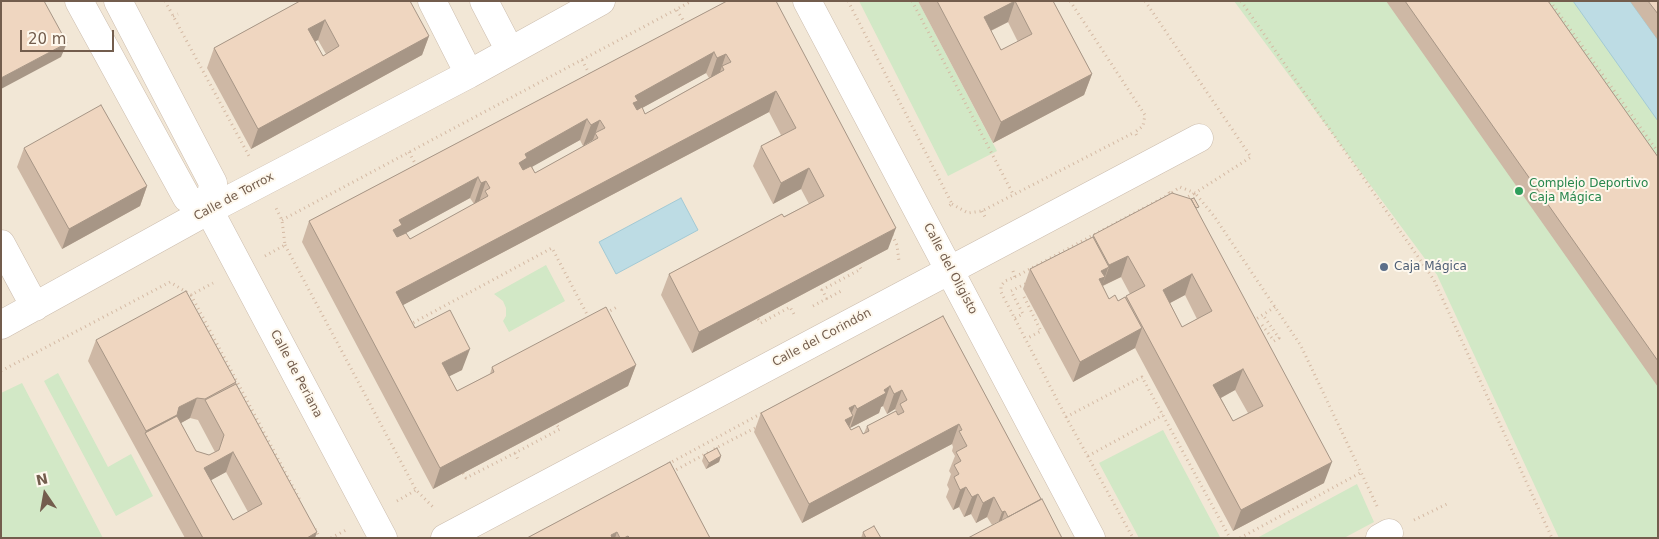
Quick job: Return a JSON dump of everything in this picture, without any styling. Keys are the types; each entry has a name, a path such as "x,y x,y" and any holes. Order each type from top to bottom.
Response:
{"street":[{"path":"78,1 186,198 209,210 213,183 118,1"},
{"path":"432,1 469,74"},
{"path":"484,1 510,51"},
{"name":"Calle de Torrox","path":"1,324 209,210 469,74 601,1"},
{"name":"Calle del Oligisto","path":"807,1 951,270 1091,538"},
{"name":"Calle del Corindón","path":"454,533 1199,138"},
{"name":"Calle de Periana","path":"209,210 384,538"},
{"path":"1,244 35,307"}],"path":[{"path":"165,1 252,162"},
{"path":"282,220 692,1"},
{"path":"912,1 1013,194"},
{"path":"1070,1 1145,115"},
{"path":"1145,1 1251,157"},
{"path":"1241,1 1434,280 1552,538"},
{"path":"1550,1 1658,152"},
{"path":"677,10 688,30"},
{"path":"173,16 178,14"},
{"path":"582,60 593,80"},
{"path":"952,204 968,213 982,211 1135,132"},
{"path":"409,152 419,171"},
{"path":"1179,201 1195,192 1214,216 1301,346 1362,472 1385,535 1449,503"},
{"path":"1133,538 1066,417 1001,292 1001,286 1005,282 1170,194"},
{"path":"982,211 1015,277"},
{"path":"889,230 897,245 899,261 890,265"},
{"path":"285,245 416,490 433,507 446,501 454,533"},
{"path":"408,325 552,248 590,321 597,318"},
{"path":"827,298 822,290 861,269 859,266"},
{"path":"191,295 240,269"},
{"path":"1015,318 1023,314 1012,291 1037,278"},
{"path":"1,371 170,282 191,295 301,503"},
{"path":"811,307 850,286"},
{"path":"1016,300 1025,296 1041,331 1026,339"},
{"path":"604,314 619,306"},
{"path":"1246,326 1274,307"},
{"path":"758,319 761,323 790,308 794,316 803,312"},
{"path":"1256,329 1262,325 1274,341 1279,338 1263,315"},
{"path":"1066,417 1142,376 1230,538"},
{"path":"660,468 772,408"},
{"path":"1088,456 1163,415"},
{"path":"665,476 765,422"},
{"path":"463,473 466,478 515,453 560,429 556,424"},
{"path":"702,446 707,454"},
{"path":"511,466 519,462 515,453"},
{"path":"1240,538 1362,472"},
{"path":"310,520 320,538"}],"shaded area":[{"path":"1,1 1250,1 1439,278 1562,538 1,538"}],"green space":[{"path":"859,1 918,1 997,151 948,176"},
{"name":"Complejo Deportivo Caja Mágica","path":"1234,1 1658,1 1658,538 1559,538 1437,275"},
{"path":"546,265 565,301 509,332 503,321 506,316 506,308 503,301 494,294"},
{"path":"58,373 108,467 131,454 153,496 116,516 44,381"},
{"path":"22,383 103,538 1,538 1,393"},
{"path":"1163,430 1220,537 1139,538 1099,463"},
{"path":"1357,484 1374,522 1344,538 1257,538"}],"water":[{"path":"1573,1 1630,1 1658,40 1658,121"},
{"path":"681,198 698,230 616,274 599,242"}],"building":[{"path":"1,1 44,1 67,43 1,78"},
{"path":"300,1 410,1 429,36 258,129 214,48","holes":["325,20 339,46 323,56 308,29"]},
{"path":"727,1 776,1 896,228 699,332 669,274 782,214 784,217 824,196 809,168 781,183 761,146 796,128 776,91 396,292 415,328 450,310 470,349 442,363 457,391 494,372 492,367 606,307 636,365 440,468 309,221","holes":["714,52 717,58 726,54 731,62 722,66 724,70 645,114 642,107 637,110 633,103 638,101 635,96","587,119 591,125 600,120 605,128 595,133 598,138 535,173 531,166 523,170 519,163 527,158 525,154","478,177 481,183 486,181 490,188 485,191 488,196 410,239 406,233 397,237 393,230 402,225 399,220"]},
{"path":"937,1 1015,1 1053,1 1092,74 1001,122","holes":["1015,1 1032,34 1001,50 984,17"]},
{"path":"1405,1 1548,1 1658,157 1658,361"},
{"path":"1648,1 1658,1 1658,14"},
{"path":"101,105 147,186 69,229 24,148"},
{"path":"1172,193 1191,199 1332,462 1241,510 1126,296 1145,286 1128,256 1109,265 1093,235","holes":["1192,274 1212,311 1182,327 1163,290","1243,369 1263,406 1233,421 1213,385"]},
{"path":"1194,198 1199,207 1196,208 1191,199"},
{"path":"1093,237 1109,267 1101,271 1105,277 1099,279 1109,299 1115,295 1118,301 1125,297 1142,328 1080,362 1030,269"},
{"path":"186,291 236,382 205,399 197,398 179,407 177,415 146,431 96,340"},
{"path":"943,316 1041,499 1008,517 1005,511 1002,512 994,497 983,503 978,494 972,497 966,487 960,490 954,477 959,474 954,465 961,461 956,452 967,446 959,431 962,430 959,424 809,504 761,413","holes":["890,386 894,394 902,390 907,400 900,404 904,412 898,415 896,411 867,426 869,431 863,434 859,426 851,430 845,420 853,416 849,408 855,405 857,409 886,393 884,390"]},
{"path":"236,384 317,532 307,538 203,538 145,433 177,416 196,451 209,455 219,450 224,435 205,400","holes":["233,452 262,504 233,520 204,468"]},
{"path":"717,448 721,456 709,463 704,455"},
{"path":"670,462 710,538 630,538 628,536 620,538 617,532 611,535 612,538 527,538"},
{"path":"1042,499 1062,538 968,538"},
{"path":"874,526 881,538 866,538 863,532"}],"place":[{"name":"Complejo Deportivo Caja Mágica","path":"1519,191"},
{"name":"Caja Mágica","path":"1384,267"}]}
